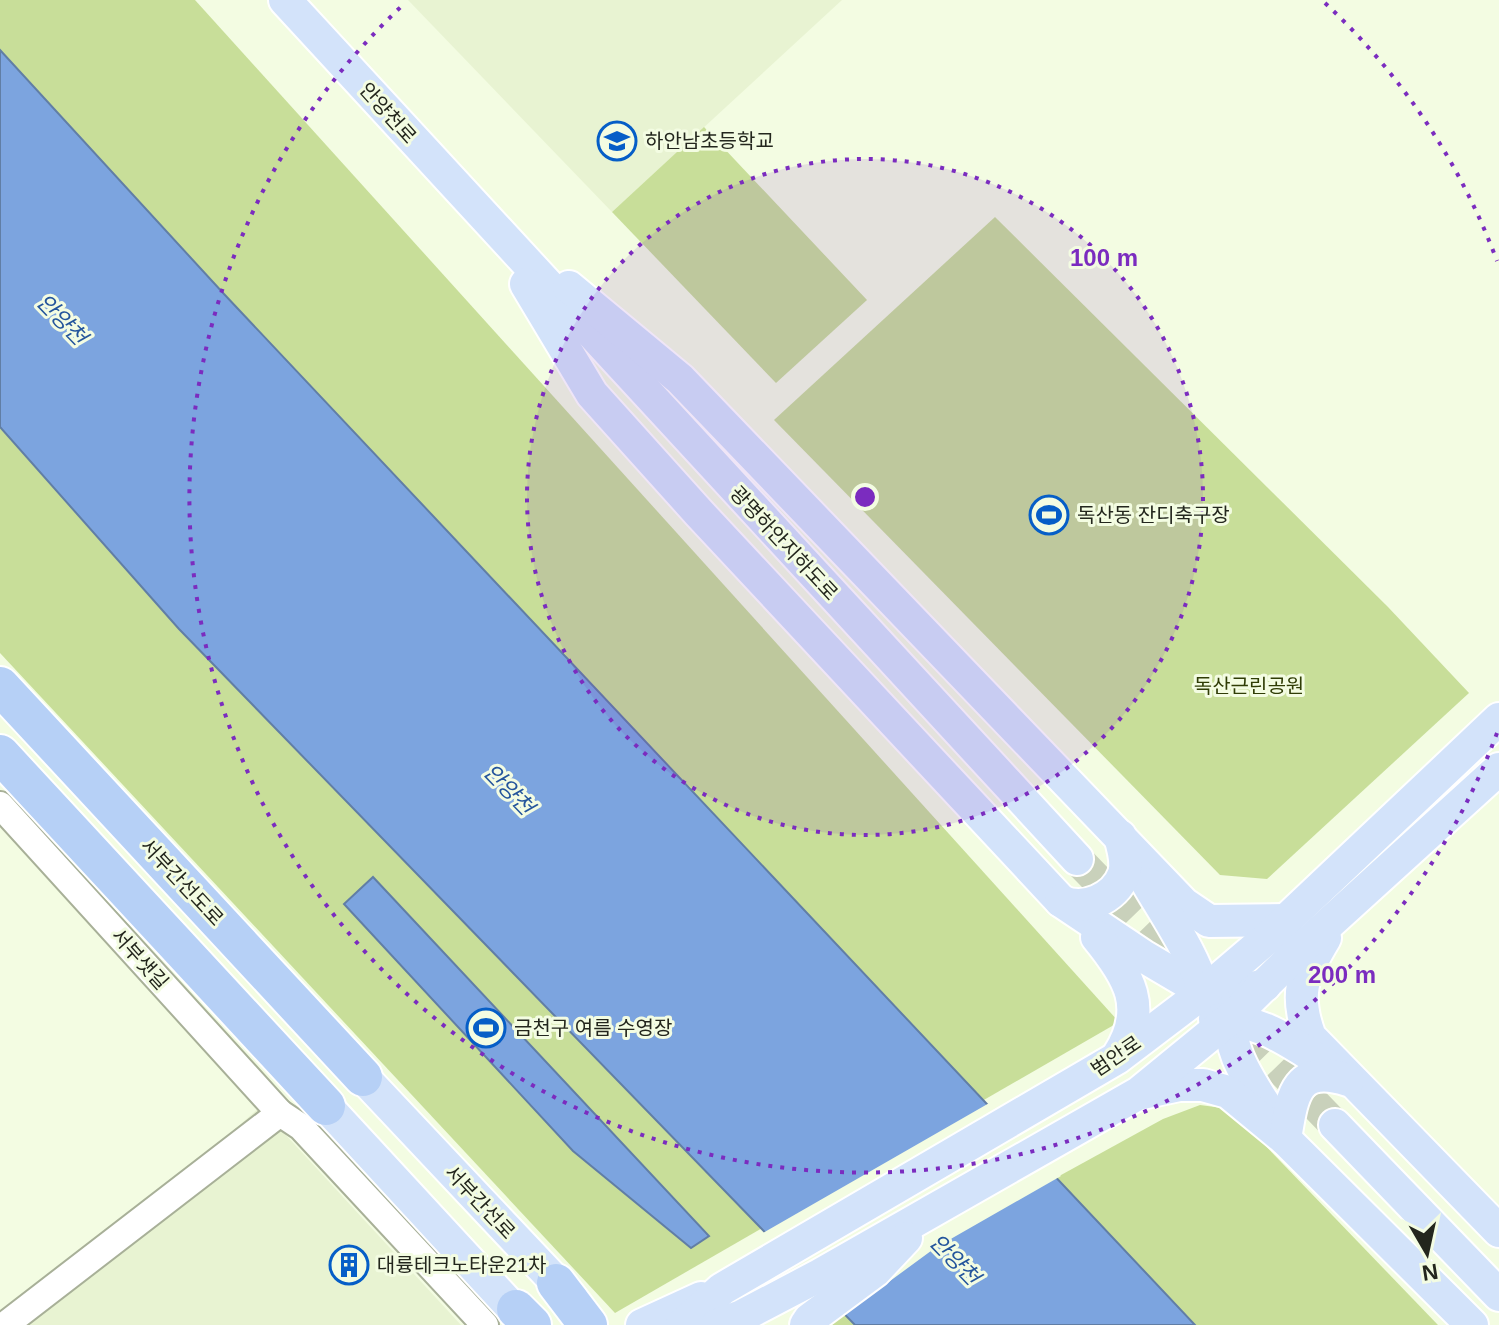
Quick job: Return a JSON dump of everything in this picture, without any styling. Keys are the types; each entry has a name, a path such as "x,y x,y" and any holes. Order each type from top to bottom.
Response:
{"highway":[{"name":"서부간선도로","path":"0,686 363,1077"},
{"path":"0,754 326,1106"},
{"path":"556,1283 588,1325"}],"main road":[{"name":"안양천로","path":"285,0 491,226"},
{"path":"491,226 680,379 1184,904 1209,921 1286,920"},
{"path":"491,226 592,394 1118,963 1128,979 1134,1014 1131,1037 1117,1058"},
{"name":"광명하안지하도로","path":"491,226 1077,859"},
{"name":"범안로","path":"682,1325 722,1289 1117,1058 1162,1024 1226,1002 1245,957 1499,719"},
{"name":"범안로","path":"729,1322 820,1275 1139,1093 1174,1066 1226,1002 1303,947 1336,919 1499,769"},
{"path":"1069,907 1100,900 1123,876 1125,856 1120,836"},
{"path":"1120,836 1198,974 1252,1023 1285,1039 1351,1081"},
{"path":"1069,907 1226,1002"},
{"path":"1336,919 1309,965 1300,998 1301,1014 1310,1037 1499,1231"},
{"path":"1226,1002 1229,1032 1238,1061 1285,1139"},
{"path":"1285,1139 1291,1103 1302,1084 1314,1076 1329,1074 1351,1081"},
{"name":"서부간선로","path":"363,1077 598,1325"},
{"path":"1139,1093 1179,1085 1203,1085 1228,1092 1285,1139 1472,1325"},
{"path":"326,1106 515,1321"},
{"path":"1335,1125 1499,1295"},
{"path":"806,1325 875,1271 930,1213"},
{"path":"642,1325 722,1289"}],"street":[{"name":"서부샛길","path":"0,805 280,1113 301,1127 515,1321"},
{"path":"5,1325 280,1113"}],"shaded area":[{"name":"하안남초등학교","path":"408,0 842,0 612,212"},
{"path":"260,1107 461,1325 0,1325 176,1181"}],"green space":[{"path":"0,0 195,0 1119,1022 615,1313 0,653"},
{"path":"704,127 867,300 776,383 612,212"},
{"name":"독산근린공원","path":"995,217 1388,607 1469,693 1267,879 1220,875 774,420"},
{"path":"1200,1105 1230,1109 1438,1325 788,1325 1163,1119"}],"water":[{"name":"안양천","path":"0,50 224,294 1195,1325 855,1325 179,629 0,427"},
{"name":"금천구 여름 수영장","path":"373,877 709,1236 691,1248 573,1151 344,904"}],"pier":[{"path":"991,1102 1061,1176 935,1248 841,1317 761,1234"}],"tunnel":[{"path":"1077,859 1335,1125"}],"place":[{"name":"하안남초등학교","path":"617,141"},
{"name":"독산동 잔디축구장","path":"1049,515"},
{"name":"금천구 여름 수영장","path":"486,1028"},
{"name":"대륭테크노타운21차","path":"349,1265"}]}
